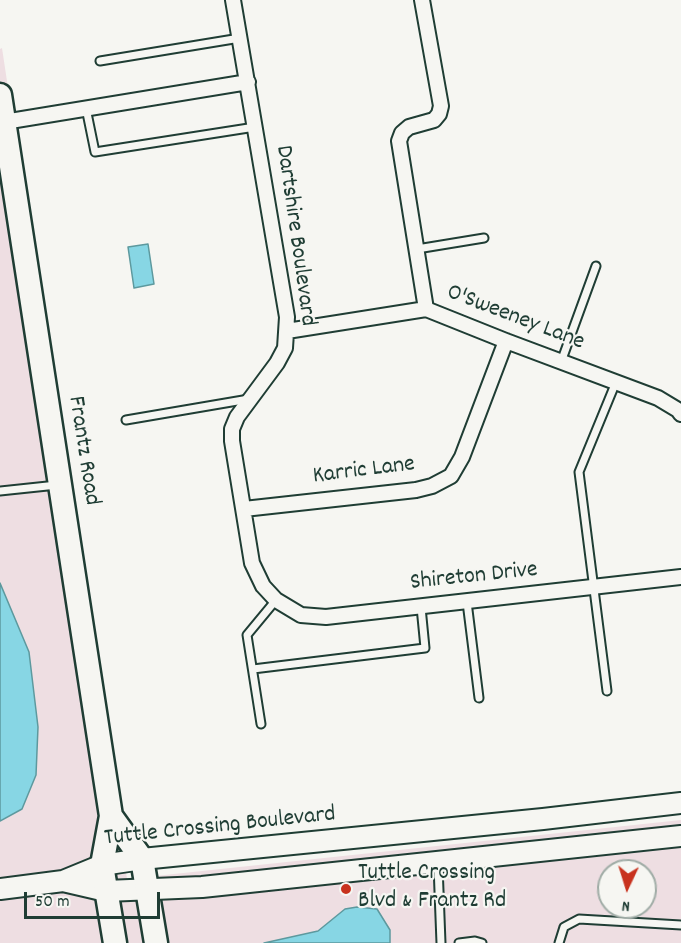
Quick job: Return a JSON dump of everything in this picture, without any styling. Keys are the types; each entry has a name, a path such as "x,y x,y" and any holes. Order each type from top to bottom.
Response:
{"main road":[{"name":"Frantz Road","path":"0,95 2,123 111,816 102,865"},
{"name":"Tuttle Crossing Boulevard","path":"63,881 102,865 142,859 681,803"},
{"name":"Frantz Road","path":"111,816 142,859 156,943"},
{"name":"Tuttle Crossing Boulevard","path":"63,881 112,891 202,887 681,836"},
{"path":"102,865 131,943"},
{"path":"0,889 63,881"},
{"path":"112,891 115,943"}],"street":[{"name":"Dartshire Boulevard","path":"233,0 287,317 287,331 285,348 237,417 232,429 232,441 252,563 263,586 276,600"},
{"path":"422,0 441,106 434,120 409,127 402,133 399,141 426,309"},
{"path":"2,123 248,82"},
{"name":"O'Sweeney Lane","path":"287,331 426,309 658,398 681,414"},
{"name":"Karric Lane","path":"244,509 416,490 432,486 451,476 462,457 506,341"},
{"name":"Shireton Drive","path":"276,600 301,615 326,617 681,577"}],"lane":[{"path":"99,61 240,38"},
{"path":"86,108 95,152 255,127"},
{"path":"417,249 484,238"},
{"path":"561,362 596,266"},
{"path":"607,691 579,472 616,382"},
{"path":"126,420 251,398"},
{"path":"0,491 60,484"},
{"path":"261,724 248,634 276,600"},
{"path":"467,602 479,698"},
{"path":"252,669 425,648 421,607"},
{"path":"438,863 441,943"},
{"path":"559,943 564,927 579,919 681,925"},
{"path":"459,943 475,941 482,943"}],"shaded area":[{"path":"2,48 127,879 681,820 681,943 0,943 0,49"}],"water":[{"path":"148,244 154,284 134,288 128,247"},
{"path":"0,583 29,652 38,727 36,775 22,809 0,821"},
{"path":"357,907 377,909 390,930 390,943 264,943 318,931 345,909"}],"place":[{"name":"Tuttle Crossing Blvd & Frantz Rd","path":"346,889"}]}
